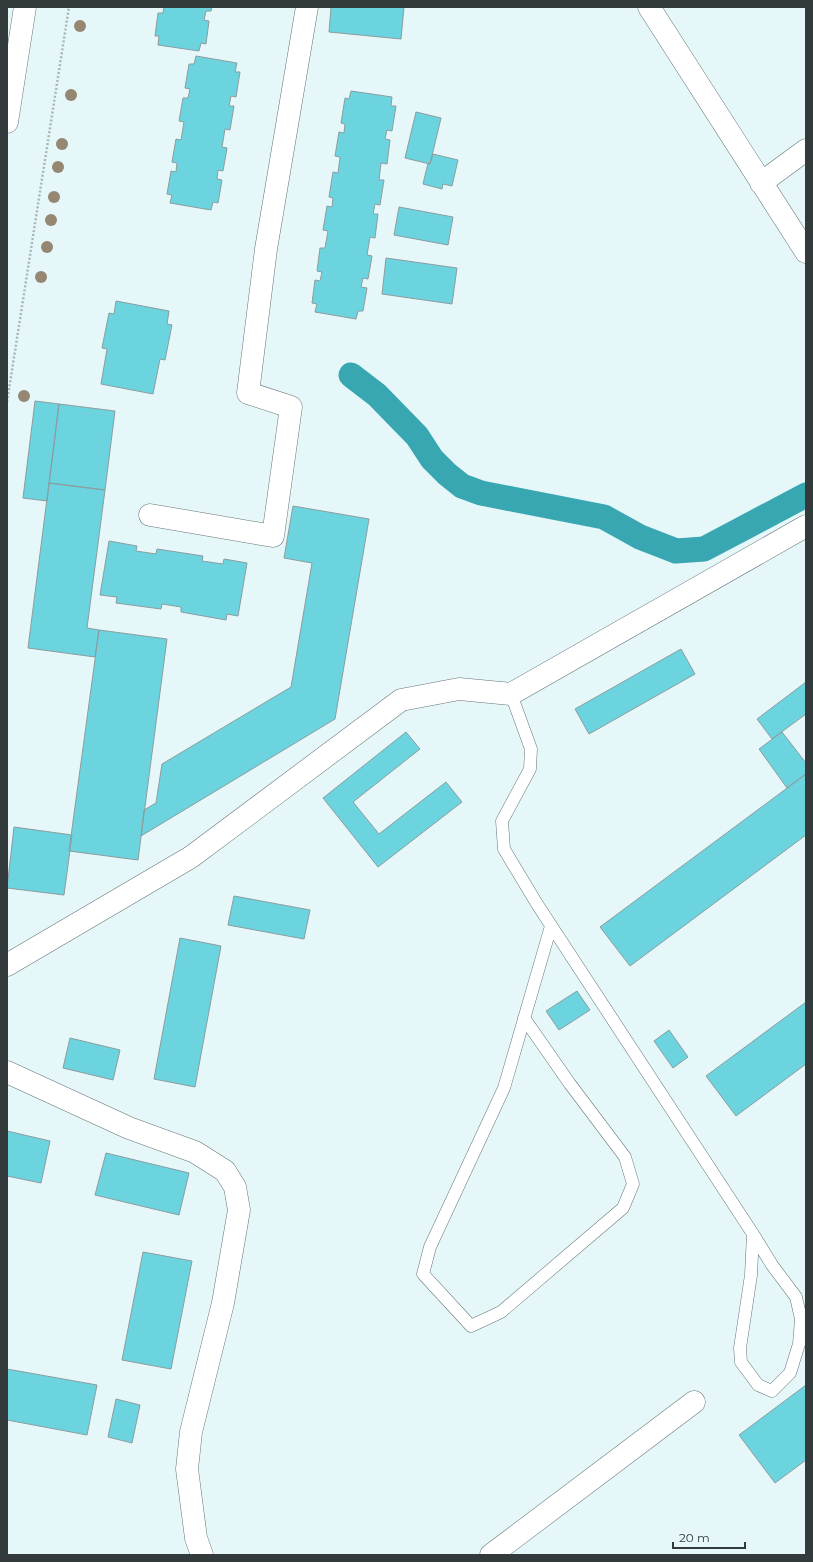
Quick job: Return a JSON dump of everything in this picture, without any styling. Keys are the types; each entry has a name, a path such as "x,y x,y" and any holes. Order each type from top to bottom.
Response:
{"street":[{"path":"7,122 25,7"},
{"path":"150,515 273,536 291,407 248,393 266,249 307,7"},
{"path":"649,7 806,252"},
{"path":"761,183 806,150"},
{"path":"7,965 191,857 401,700 459,689 511,694 806,526"},
{"path":"7,1072 129,1128 195,1152 225,1170 235,1187 239,1210 223,1304 191,1432 189,1454 188,1469 196,1538 202,1555"},
{"path":"492,1555 694,1402"}],"lane":[{"path":"511,694 531,749 530,769 502,821 504,849 551,926 753,1234 772,1265 796,1297 801,1319 799,1344 790,1373 772,1391 758,1385 741,1362 741,1341 751,1275 753,1234"},
{"path":"524,1018 570,1084 625,1157 633,1184 623,1208 501,1312 471,1326 423,1274 430,1247 504,1088 524,1018 551,926"}],"path":[{"path":"7,402 69,7"}],"building":[{"path":"164,7 212,7 211,11 206,11 204,20 209,21 206,44 201,43 199,51 158,45 159,36 155,36 158,13 163,13"},
{"path":"331,7 404,7 401,39 329,32"},
{"path":"196,56 237,63 235,72 240,72 236,97 231,96 229,106 234,106 230,130 225,129 222,147 227,148 223,171 218,170 217,179 222,180 218,203 213,202 211,210 170,203 172,195 167,194 171,171 176,172 177,163 172,162 176,139 181,140 184,122 179,121 183,98 188,98 190,89 185,88 189,64 194,64"},
{"path":"351,91 392,97 391,106 396,106 392,131 387,130 385,139 390,140 387,164 381,163 379,180 384,180 380,205 375,204 373,214 378,214 375,238 370,237 367,255 372,256 368,279 363,278 361,287 367,288 363,311 358,311 356,319 315,312 317,304 312,303 315,280 320,281 322,272 317,271 320,248 325,248 328,231 323,230 327,206 332,207 333,198 329,197 333,172 338,173 340,157 335,156 339,132 344,133 345,124 341,123 345,98 349,99"},
{"path":"416,112 441,118 430,164 405,158"},
{"path":"433,154 458,160 452,186 443,184 442,189 423,184 428,163 430,164"},
{"path":"399,207 453,217 448,245 394,235"},
{"path":"386,258 457,268 452,304 382,294"},
{"path":"116,301 169,311 167,324 172,325 165,360 160,359 153,394 101,384 107,349 102,348 109,313 114,314"},
{"path":"35,401 59,404 47,501 23,498"},
{"path":"59,404 115,411 105,490 49,483"},
{"path":"49,483 105,490 87,628 99,630 95,657 28,648"},
{"path":"293,506 369,519 335,719 141,836 144,810 156,803 162,764 291,687 312,563 284,558"},
{"path":"109,541 137,546 136,551 156,554 157,549 203,556 202,561 223,564 224,559 247,563 238,616 227,614 226,620 181,612 181,607 162,604 161,609 116,603 117,597 100,595"},
{"path":"99,630 167,639 138,860 69,851"},
{"path":"681,649 695,674 589,734 575,709"},
{"path":"806,682 806,714 772,739 757,719"},
{"path":"406,732 420,749 353,802 379,834 446,782 462,802 378,867 323,798"},
{"path":"782,732 806,763 806,774 787,788 759,749"},
{"path":"806,774 806,835 630,966 600,927"},
{"path":"14,827 72,835 64,895 7,888"},
{"path":"234,896 310,910 304,939 228,925"},
{"path":"180,938 221,946 195,1087 154,1079"},
{"path":"577,991 590,1010 559,1030 546,1011"},
{"path":"806,1002 806,1064 736,1116 706,1076"},
{"path":"669,1030 688,1057 673,1068 654,1041"},
{"path":"70,1038 120,1050 113,1080 63,1068"},
{"path":"7,1131 50,1141 41,1183 7,1176"},
{"path":"106,1153 189,1173 179,1215 95,1195"},
{"path":"143,1252 192,1261 171,1369 122,1360"},
{"path":"7,1369 97,1385 87,1435 7,1420"},
{"path":"806,1385 806,1460 775,1483 739,1435"},
{"path":"116,1399 140,1405 132,1443 108,1437"}],"waterway":[{"path":"351,375 377,395 417,436 432,459 462,486 481,493 604,517 640,537 676,551 704,549 806,495"}]}
